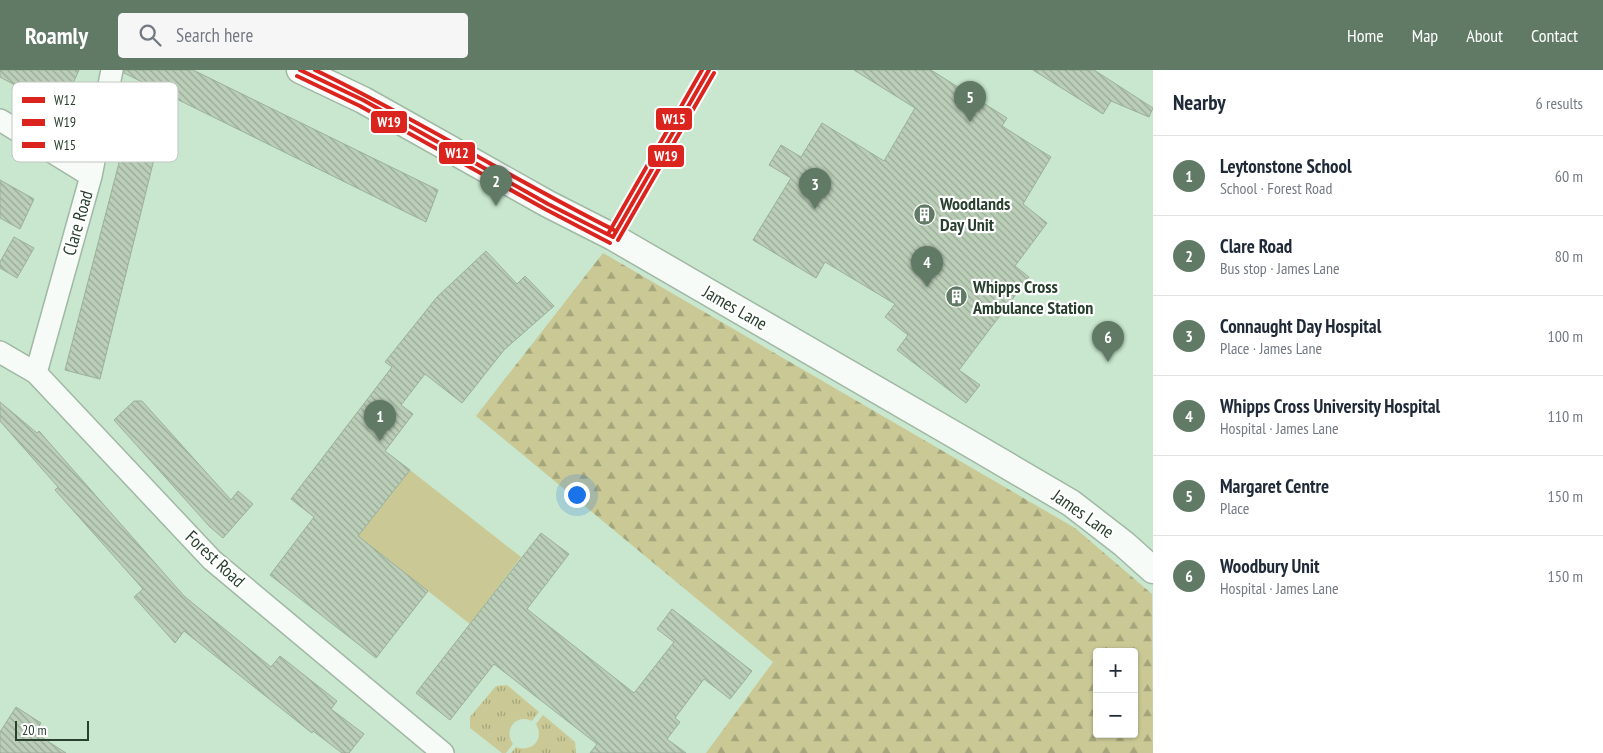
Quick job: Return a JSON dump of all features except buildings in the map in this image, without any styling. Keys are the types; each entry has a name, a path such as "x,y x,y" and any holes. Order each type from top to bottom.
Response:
{"street":[{"name":"James Lane","path":"300,70 362,100 548,204 613,237 979,448 1071,503 1124,544 1153,570"},
{"path":"0,120 12,127"},
{"path":"68,162 91,176"},
{"name":"Clare Road","path":"36,374 94,162"},
{"name":"Forest Road","path":"0,352 36,374 212,560 443,753"}],"green space":[{"path":"603,253 1075,528 1152,594 1153,753 706,753 773,662 476,416"},
{"path":"410,470 521,557 470,624 358,536"},
{"path":"507,685 539,712 532,721 521,719 513,724 509,733 513,744 506,753 502,753 470,728 470,717 496,686"},
{"path":"543,715 575,742 576,753 511,753 516,747 527,748 535,743 539,735 536,724"}],"transit line":[{"name":"W12","path":"300,70 363,100 548,204 613,237"},
{"name":"W15","path":"315,70 616,231"},
{"name":"W15","path":"608,234 702,70"},
{"name":"W12","path":"613,237 709,70"},
{"name":"W19","path":"618,240 714,73"},
{"name":"W19","path":"297,76 360,106 610,243"}],"place":[{"name":"Margaret Centre","path":"970,122"},
{"name":"Clare Road","path":"496,206"},
{"name":"Connaught Day Hospital","path":"815,209"},
{"name":"Woodlands Day Unit","path":"924,214"},
{"name":"Whipps Cross University Hospital","path":"927,287"},
{"name":"Whipps Cross Ambulance Station","path":"957,297"},
{"name":"Woodbury Unit","path":"1108,362"},
{"name":"Leytonstone School","path":"380,441"}]}
